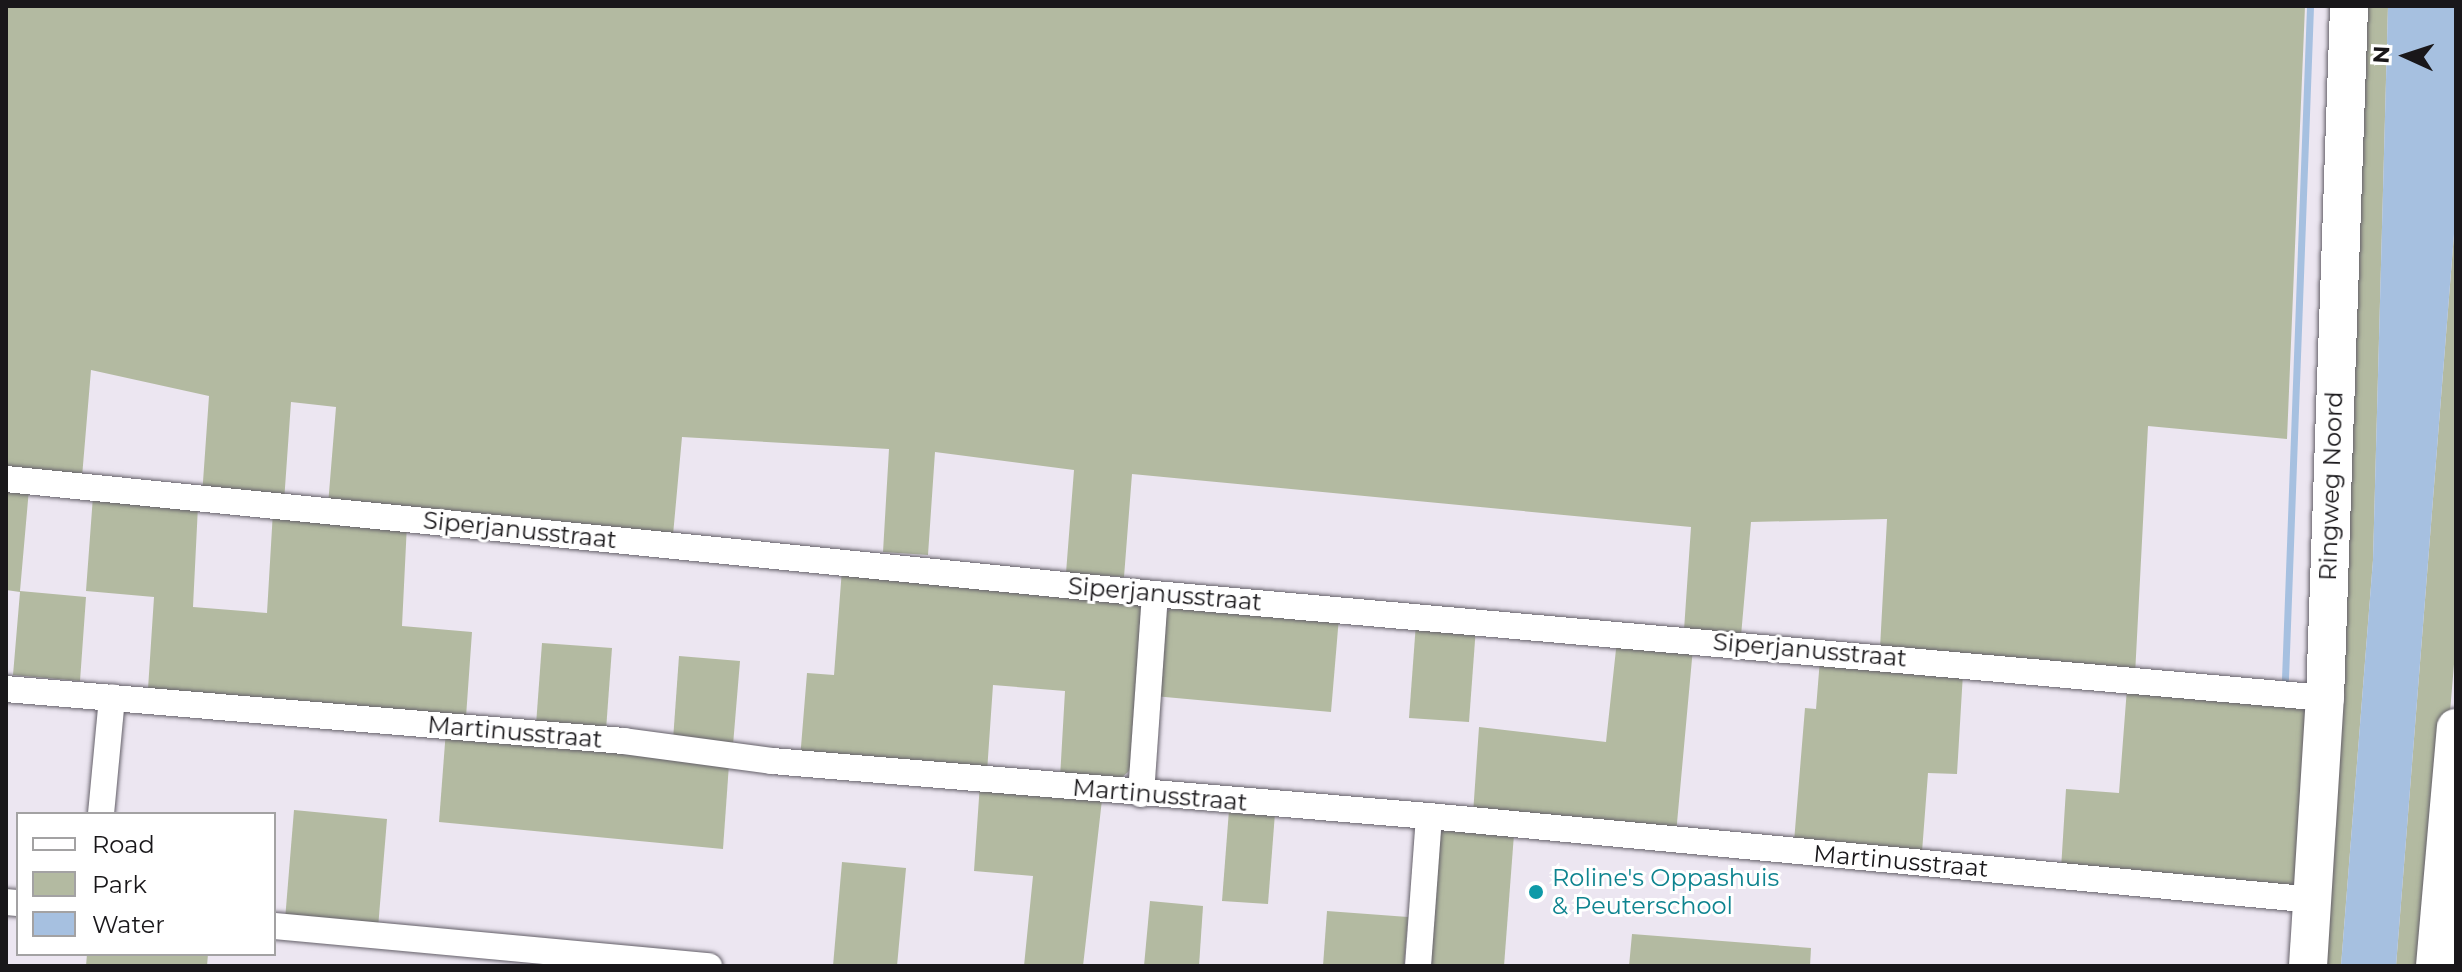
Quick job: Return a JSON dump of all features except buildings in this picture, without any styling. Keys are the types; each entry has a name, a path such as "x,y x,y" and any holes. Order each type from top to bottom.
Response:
{"street":[{"name":"Ringweg Noord","path":"2308,966 2325,698 2349,6"},
{"name":"Siperjanusstraat","path":"6,479 1155,594 2325,698"},
{"path":"1141,794 1155,594"},
{"name":"Martinusstraat","path":"6,689 624,741 772,761 1429,816 2314,900"},
{"path":"101,812 112,698"},
{"path":"2443,947 2456,728"},
{"path":"1418,966 1429,816"},
{"path":"276,926 709,966"}],"green space":[{"path":"6,6 2305,6 2287,439 2148,426 2135,675 1880,648 1887,519 1751,522 1741,636 1684,630 1691,527 1132,474 1124,577 1066,573 1074,470 935,452 928,555 883,552 889,449 682,437 673,535 328,505 336,407 291,402 284,502 202,496 209,396 91,370 82,477 6,471"},
{"path":"2362,6 2388,6 2373,560 2341,966 2319,966"},
{"path":"2456,35 2456,640 2429,966 2396,966 2454,234"},
{"path":"6,487 29,489 20,591 86,597 80,681 13,675 20,592 6,590"},
{"path":"93,496 198,506 193,607 267,613 273,511 407,524 402,626 472,632 466,717 148,689 154,597 86,591"},
{"path":"842,569 1135,601 1145,609 1134,761 1128,772 1120,779 1060,778 1065,691 993,685 987,772 800,759 807,673 834,675"},
{"path":"1176,605 1339,617 1331,712 1154,696 1165,613"},
{"path":"1416,623 1476,627 1469,722 1409,718"},
{"path":"1617,640 1693,648 1676,834 1473,814 1479,727 1606,742"},
{"path":"542,643 612,648 606,730 536,725"},
{"path":"679,656 740,661 733,745 673,740"},
{"path":"1820,659 1963,673 1957,774 1928,773 1922,852 1794,842 1805,708 1816,709"},
{"path":"2127,688 2308,708 2298,886 2061,869 2066,789 2119,793"},
{"path":"446,730 729,764 723,849 439,822"},
{"path":"980,783 1103,791 1083,966 1024,966 1033,876 974,871"},
{"path":"294,810 387,819 378,928 285,920"},
{"path":"1229,810 1275,813 1268,904 1222,901"},
{"path":"1445,827 1514,834 1504,966 1425,966 1438,836"},
{"path":"842,862 906,868 897,966 833,966"},
{"path":"1150,901 1203,906 1199,966 1144,966"},
{"path":"1327,911 1408,917 1404,966 1323,966"},
{"path":"1632,934 1811,948 1810,966 1629,966"},
{"path":"87,956 208,956 207,966 86,966"}],"water":[{"path":"2388,6 2456,6 2454,234 2396,966 2341,966 2373,560"}],"waterway":[{"path":"2285,679 2310,6"}],"place":[{"name":"Roline's Oppashuis & Peuterschool","path":"1536,892"}]}
